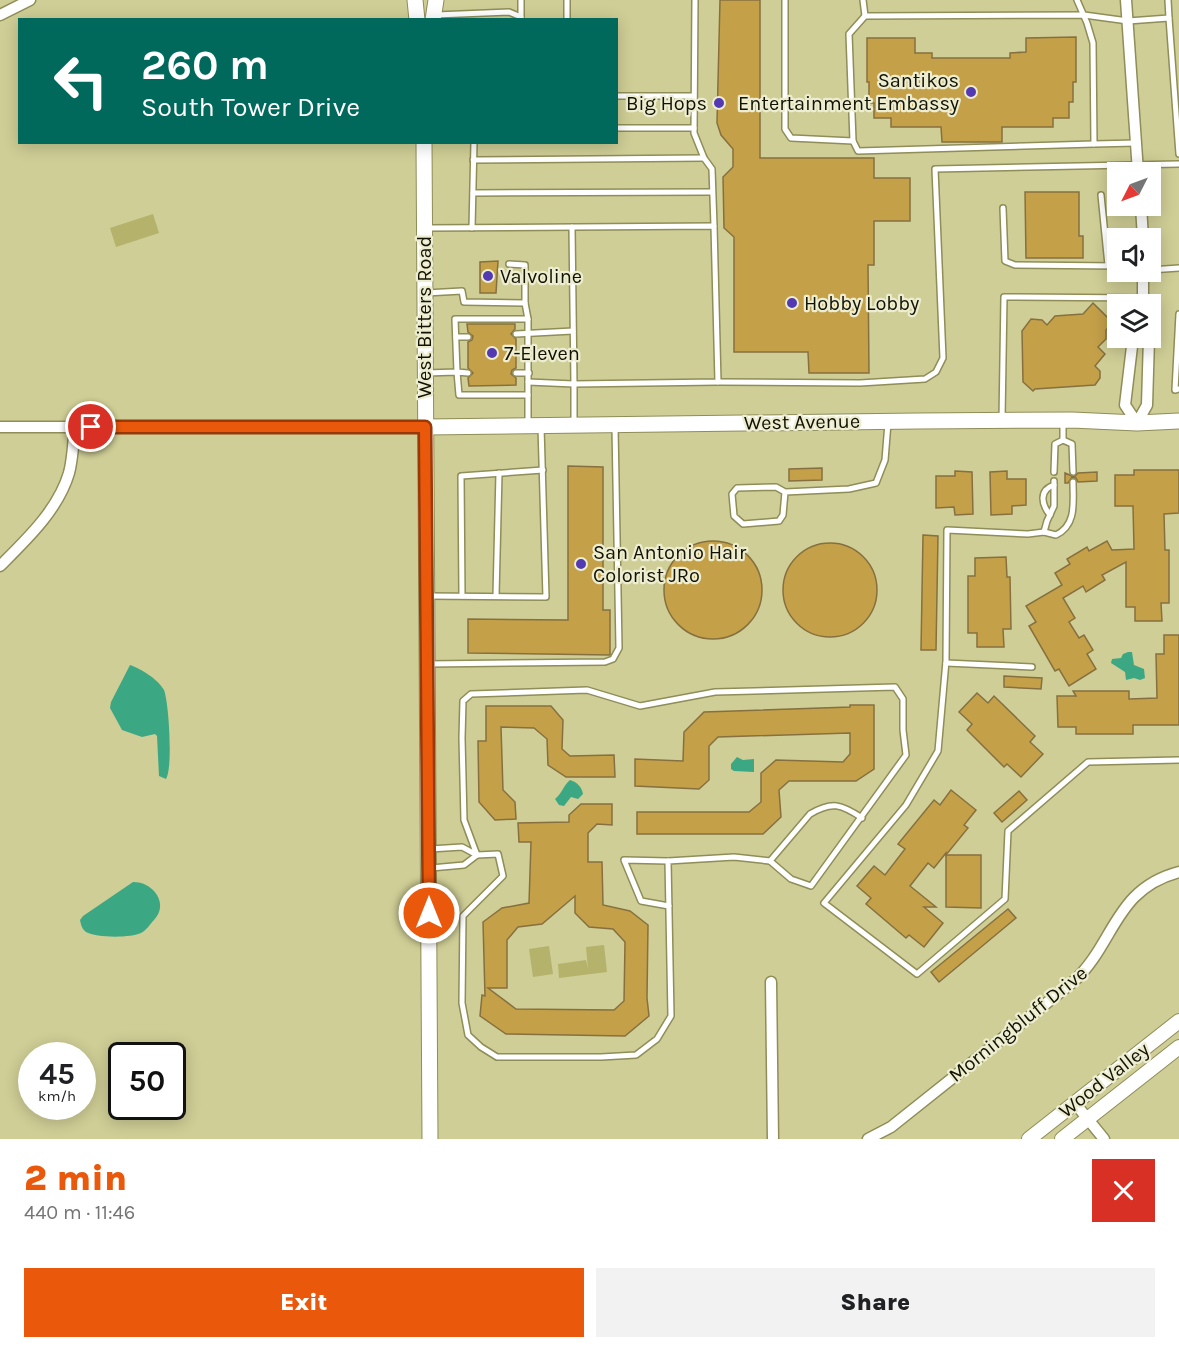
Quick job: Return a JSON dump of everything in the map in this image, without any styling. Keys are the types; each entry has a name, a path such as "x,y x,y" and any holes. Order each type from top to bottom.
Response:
{"main road":[{"path":"415,0 417,18"},
{"name":"West Bitters Road","path":"424,144 430,1139"},
{"name":"West Avenue","path":"425,427 1002,420 1137,423 1179,421"}],"street":[{"path":"0,15 30,0"},
{"path":"1126,0 1137,162"},
{"path":"1132,348 1125,405 1137,423 1147,405 1149,348"},
{"path":"0,427 425,427"},
{"path":"0,566 53,508 60,496 69,471 75,427"},
{"name":"Morningbluff Drive","path":"867,1139 891,1126 1073,982 1097,955 1112,926 1128,904 1155,882 1179,872"},
{"path":"771,982 773,1139"},
{"name":"Wood Valley","path":"1029,1139 1179,1021"},
{"name":"Wood Valley","path":"1062,1139 1179,1047"},
{"path":"1074,1102 1104,1139"}],"lane":[{"path":"434,12 510,12 521,18 521,0"},
{"path":"567,0 567,18"},
{"path":"695,0 694,133 712,169 718,382"},
{"path":"785,0 785,129 791,138 853,141"},
{"path":"863,0 865,16"},
{"path":"1077,0 1093,43 1094,144"},
{"path":"1168,0 1177,94 1179,154"},
{"path":"1136,143 858,151 853,141 849,34 865,16 1084,15 1128,21 1169,18"},
{"path":"618,96 693,96"},
{"path":"618,128 694,128"},
{"path":"472,228 474,144"},
{"path":"473,160 705,158"},
{"path":"1161,166 1179,164"},
{"path":"528,382 574,384 860,383 925,379 936,372 943,358 935,169 1053,165 1107,168"},
{"path":"473,194 712,192"},
{"path":"1101,195 1107,256"},
{"path":"1003,208 1005,261 1015,265 1107,266"},
{"path":"424,228 714,226"},
{"path":"572,227 574,425"},
{"path":"426,596 546,597 543,470 528,395 529,333 525,303 525,265 509,264"},
{"path":"1161,269 1179,268"},
{"path":"424,292 462,291 464,302 525,303"},
{"path":"1002,420 1004,297 1107,301"},
{"path":"1179,314 1175,390 1179,389"},
{"path":"528,319 455,319 459,395 528,395"},
{"path":"516,334 573,331"},
{"path":"456,337 468,337"},
{"path":"424,373 468,373"},
{"path":"516,373 529,373"},
{"path":"785,492 783,515 779,521 743,524 734,516 732,494 737,488 776,487 785,492 849,489 876,483 885,460 888,421"},
{"path":"1063,440 1064,421"},
{"path":"427,664 605,662 613,659 619,648 615,425"},
{"path":"1063,440 1072,444 1073,472"},
{"path":"1054,472 1055,444 1063,440"},
{"path":"462,596 461,476 543,470"},
{"path":"496,596 499,473"},
{"path":"1073,482 1074,505 1070,523 1067,529 1056,535 1044,532 1029,534 946,530 946,663 938,751 906,805 824,903 917,974 1005,899 1008,831 1088,762 1179,760"},
{"path":"1044,532 1054,506 1054,483 1045,489 1043,494 1044,504 1050,514"},
{"path":"946,663 1032,667"},
{"path":"477,855 464,820 463,701 471,694 587,690 640,706 715,692 895,687 903,699 906,755 811,886 791,879 770,861 735,857 668,861 624,860 641,901 669,906"},
{"path":"770,861 810,814 824,806 838,805 862,818"},
{"path":"428,849 462,847 477,855 498,854 503,876 463,916 462,1003 468,1035 481,1047 497,1056 636,1055 657,1039 671,1016 668,861"},
{"path":"429,868 464,865 477,855"}],"shaded area":[{"path":"153,214 159,233 116,247 110,228"},
{"path":"1128,652 1132,652 1134,665 1144,669 1145,678 1126,680 1125,672 1111,663 1112,659 1121,658"},
{"path":"130,665 149,675 164,690 169,735 169,762 166,779 159,776 157,736 155,734 142,737 122,730 110,708"},
{"path":"737,757 743,760 754,759 754,772 731,769 731,764"},
{"path":"570,780 579,785 583,794 578,799 571,797 564,806 559,805 555,799"},
{"path":"133,882 149,887 160,902 158,914 147,929 136,935 122,936 97,935 85,931 80,920 83,916"},
{"path":"604,945 607,972 559,978 558,964 586,960 588,969 586,947"},
{"path":"549,946 553,974 533,977 529,949"}],"building":[{"path":"720,0 760,0 760,158 874,158 874,178 910,178 910,221 874,221 874,265 868,265 869,373 809,373 808,352 734,352 734,237 724,228 723,177 733,167 733,149 721,135 717,123"},
{"name":"Santikos Entertainment Embassy","path":"1076,37 1076,82 1073,82 1073,102 1069,102 1069,118 1053,118 1053,127 1002,127 1002,142 942,142 941,127 891,127 891,118 874,118 874,103 869,103 869,82 867,82 867,38 915,38 915,53 932,53 932,58 1010,58 1010,53 1026,52 1026,38"},
{"path":"1025,192 1079,192 1079,236 1083,236 1083,258 1026,258"},
{"name":"Valvoline","path":"498,261 496,293 480,293 480,262"},
{"path":"1093,303 1107,317 1106,339 1098,347 1105,354 1095,366 1100,371 1100,378 1095,385 1033,391 1023,382 1022,331 1031,319 1042,320 1047,325 1055,316 1083,314"},
{"name":"7-Eleven","path":"467,324 515,324 515,329 511,334 516,339 516,368 511,374 516,378 516,385 469,386 468,378 473,373 468,368 468,342 473,336 468,332"},
{"path":"568,466 603,467 603,610 610,610 610,655 468,653 468,619 568,620"},
{"path":"822,468 822,480 789,481 789,469"},
{"path":"1134,470 1179,470 1179,513 1164,514 1165,550 1169,550 1169,603 1161,603 1162,621 1135,621 1135,607 1126,607 1126,562 1102,575 1105,580 1086,592 1083,586 1063,598 1075,618 1069,622 1079,638 1084,635 1093,650 1087,654 1096,669 1069,686 1059,669 1055,671 1029,626 1036,622 1026,606 1062,585 1055,573 1070,564 1067,559 1087,547 1089,551 1107,541 1112,550 1134,549 1133,506 1115,506 1115,475 1134,475"},
{"path":"955,471 972,472 973,514 955,515 954,507 936,508 936,476 955,476"},
{"path":"1007,471 1007,479 1026,479 1026,505 1012,506 1012,514 991,515 990,472"},
{"path":"1097,472 1097,481 1078,482 1072,477 1068,483 1065,483 1065,473 1074,477 1078,473"},
{"path":"923,535 938,536 936,650 921,650"},
{"path":"713,541 732,545 748,555 758,571 762,590 758,609 748,625 732,635 713,639 694,635 678,625 668,609 664,590 668,571 678,555 694,545"},
{"path":"830,543 848,547 863,557 873,572 877,590 873,608 863,623 848,633 830,637 812,633 797,623 787,608 783,590 787,572 797,557 812,547"},
{"path":"1006,557 1007,577 1010,577 1011,629 1003,629 1004,647 977,647 977,633 968,633 968,576 975,576 975,558"},
{"path":"1164,635 1179,635 1179,725 1133,725 1133,734 1076,734 1076,727 1058,727 1057,696 1076,696 1073,691 1129,691 1129,699 1157,698 1156,654 1164,654"},
{"path":"1004,676 1042,678 1041,689 1004,687"},
{"path":"977,693 988,703 994,696 1035,736 1030,742 1043,754 1021,777 1007,764 1004,767 967,730 972,724 959,712"},
{"path":"850,705 874,705 874,769 856,781 789,781 779,790 781,817 763,834 637,834 637,812 749,812 761,802 761,773 776,760 843,762 850,754 850,733 718,737 709,746 709,780 699,789 635,786 635,759 683,761 684,732 704,712 850,707"},
{"path":"486,706 551,706 563,720 562,749 570,756 614,755 615,777 566,777 548,765 547,739 534,728 501,727 503,790 515,802 516,819 495,820 479,802 478,741 486,741"},
{"path":"951,790 976,810 964,825 968,828 946,855 946,853 934,868 928,863 910,886 936,907 924,907 943,923 924,947 909,935 906,938 866,904 871,898 857,886 874,866 885,875 905,849 898,844 934,800 940,805"},
{"path":"1019,791 1027,800 1002,822 994,813"},
{"path":"581,804 612,804 612,825 597,824 588,833 588,862 602,862 603,905 630,911 648,925 647,998 649,1016 625,1036 506,1034 480,1016 482,995 485,996 483,922 502,908 529,903 531,842 519,842 518,823 569,822 569,815","holes":["575,896 575,913 589,927 613,929 625,942 624,1001 614,1010 516,1009 488,988 507,988 507,940 518,927 542,924"]},
{"path":"946,855 981,855 981,908 946,907"},
{"path":"1008,909 1016,918 939,982 931,972"}],"place":[{"name":"Santikos Entertainment Embassy","path":"971,92"},
{"name":"Big Hops","path":"719,103"},
{"name":"Valvoline","path":"488,276"},
{"name":"Hobby Lobby","path":"792,303"},
{"name":"7-Eleven","path":"492,353"},
{"name":"San Antonio Hair Colorist JRo","path":"581,564"}],"route":[{"path":"91,427 425,427 429,913"}]}
